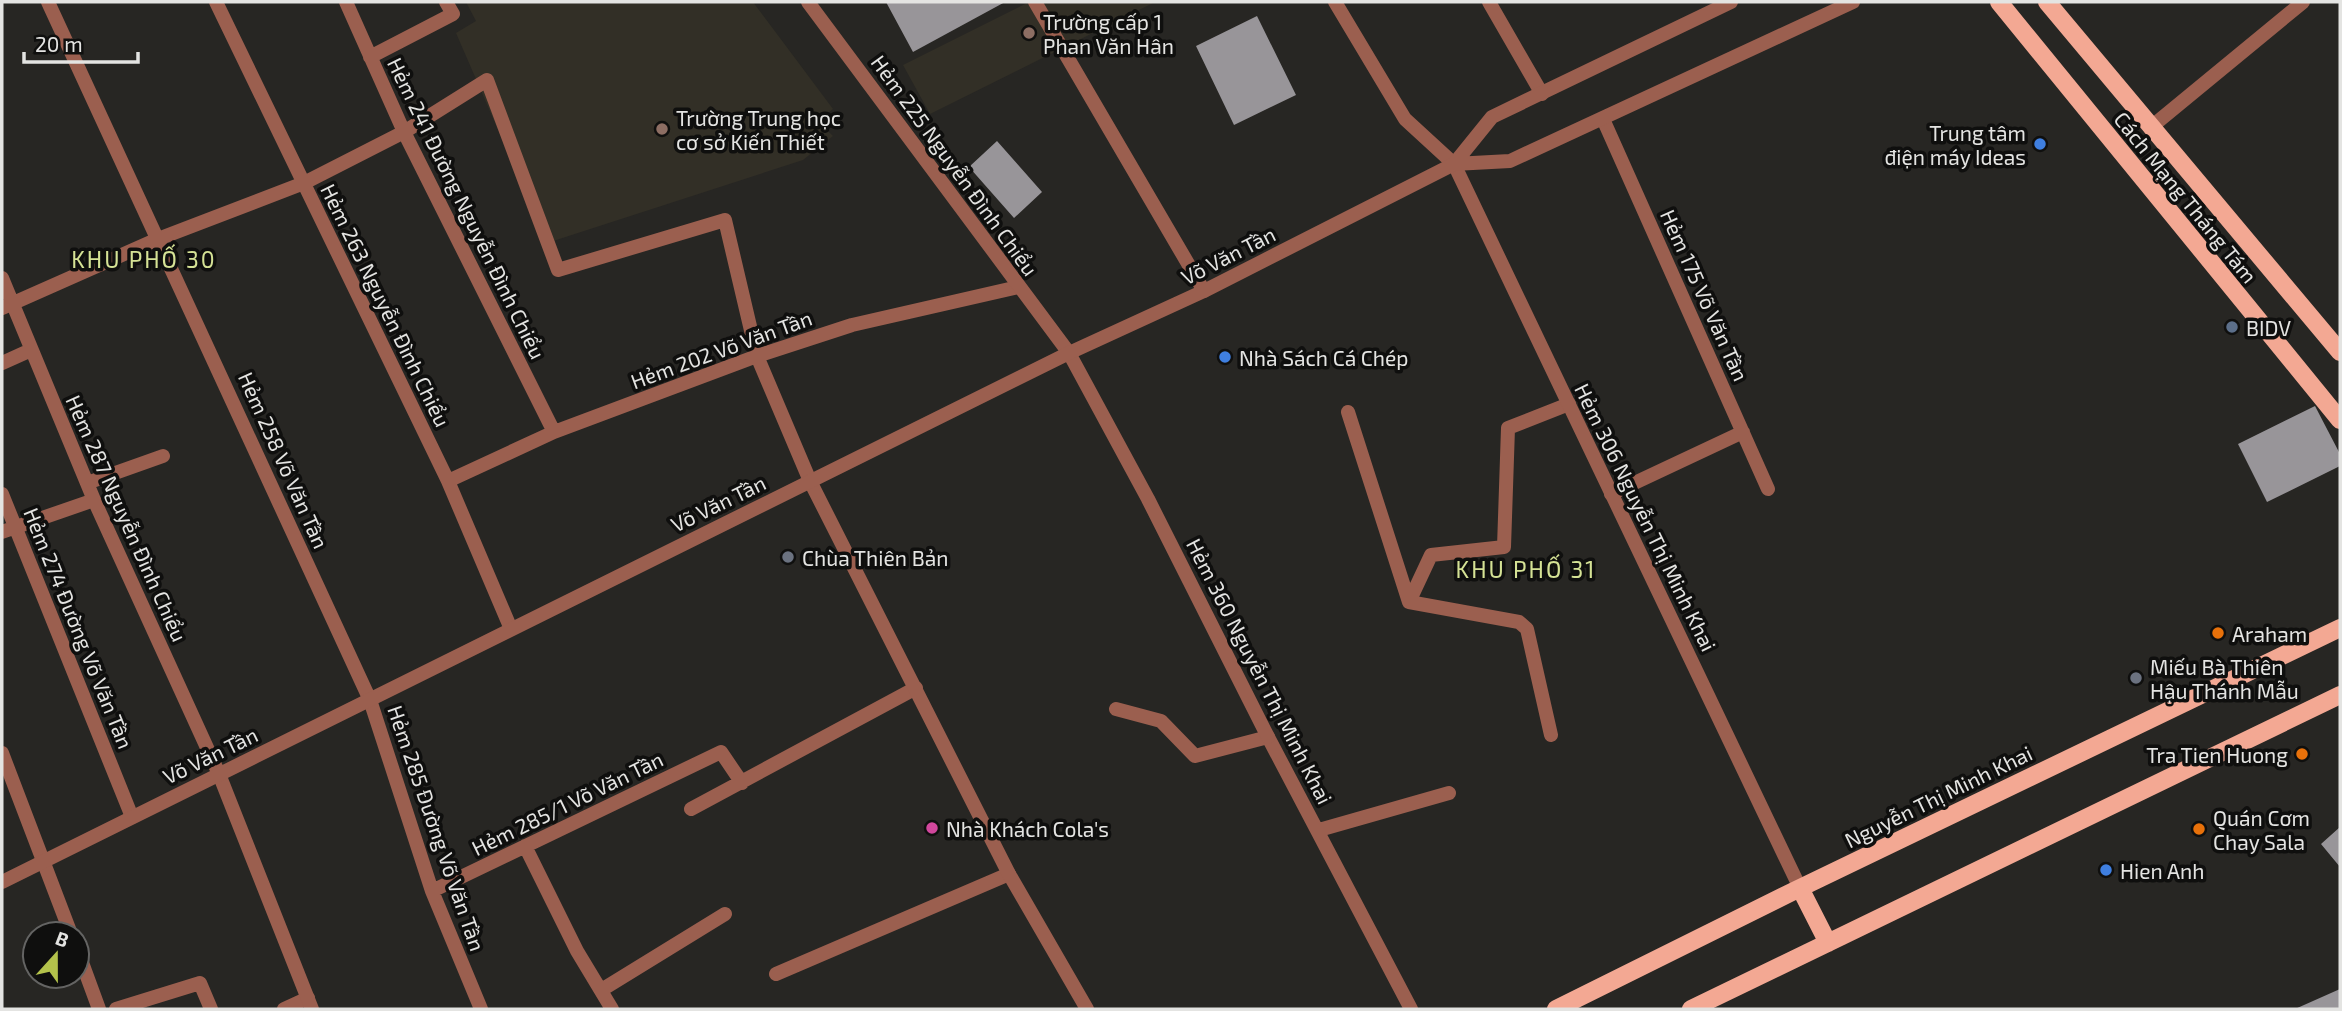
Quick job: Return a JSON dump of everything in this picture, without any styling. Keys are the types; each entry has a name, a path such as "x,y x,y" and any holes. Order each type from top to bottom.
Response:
{"main road":[{"name":"Cách Mạng Tháng Tám","path":"1999,2 2340,420"},
{"name":"Cách Mạng Tháng Tám","path":"2047,2 2340,352"},
{"name":"Nguyễn Thị Minh Khai","path":"1556,1009 1800,888 2340,628"},
{"path":"1691,1009 2340,695"},
{"path":"1800,888 1828,943"}],"street":[{"name":"Hẻm 258 Võ Văn Tần","path":"48,2 370,699"},
{"name":"Hẻm 263 Nguyễn Ðình Chiểu","path":"216,2 448,481 511,629"},
{"name":"Hẻm 241 Đường Nguyễn Đình Chiểu","path":"346,2 404,132 554,432"},
{"path":"370,57 453,14 446,2"},
{"name":"Hẻm 225 Nguyễn Ðình Chiểu","path":"808,2 1069,353"},
{"path":"1035,2 1204,291"},
{"path":"1335,2 1405,119 1454,164"},
{"path":"1489,2 1542,94"},
{"name":"Võ Văn Tần","path":"1454,164 1492,117 1731,2"},
{"name":"Võ Văn Tần","path":"2,881 1069,353 1204,291 1454,164 1510,161 1853,2"},
{"path":"2150,128 2303,2"},
{"path":"8,306 158,239 304,183 404,132 487,80 558,270 725,219 757,356 810,481 1009,874 1087,1009"},
{"name":"Hẻm 175 Võ Văn Tần","path":"1603,119 1768,489"},
{"name":"Hẻm 306 Nguyễn Thị Minh Khai","path":"1454,164 1800,888"},
{"name":"Hẻm 287 Nguyễn Ðình Chiểu","path":"2,278 8,306 31,351 94,500 219,774 310,1004"},
{"name":"Hẻm 202 Võ Văn Tần","path":"448,481 554,432 757,356 852,325 1018,287"},
{"path":"2,362 31,351"},
{"name":"Hẻm 360 Nguyễn Thị Minh Khai","path":"1069,353 1148,499 1268,737 1411,1009"},
{"path":"1409,602 1432,555 1504,547 1508,428 1569,404"},
{"path":"1348,412 1409,602"},
{"path":"1611,494 1744,432"},
{"path":"87,483 163,456"},
{"name":"Hẻm 274 Đường Võ Văn Tần","path":"2,494 9,530 132,817"},
{"path":"9,530 94,500"},
{"path":"1409,602 1519,622 1527,629 1551,735"},
{"path":"691,809 916,688"},
{"name":"Hẻm 285 Đường Võ Văn Tần","path":"370,699 432,891 481,1009"},
{"path":"1116,709 1161,721 1195,756 1268,737"},
{"name":"Hẻm 285/1 Võ Văn Tần","path":"432,891 721,752 742,783"},
{"path":"2,753 66,920"},
{"path":"1318,830 1449,793"},
{"path":"525,846 577,951 603,989 612,1009"},
{"path":"776,974 1009,874"},
{"path":"603,989 725,914"},
{"path":"116,1009 200,983 211,1009"},
{"path":"91,988 99,1009"},
{"path":"284,1009 310,1004"}],"shaded area":[{"name":"Trường Trung học cơ sở Kiến Thiết","path":"466,2 753,2 833,109 818,121 833,136 803,160 547,243 456,33 476,21"},
{"name":"Trường cấp 1 Phan Văn Hân","path":"1029,2 1155,2 930,114 903,65"}],"building":[{"path":"886,2 1005,2 913,52"},
{"path":"1257,16 1296,95 1234,125 1196,46"},
{"path":"997,141 1042,192 1014,218 969,167"},
{"path":"2315,406 2340,454 2340,466 2267,502 2238,444"},
{"path":"2340,827 2340,867 2321,844"},
{"path":"2340,989 2340,1009 2295,1009"}],"place":[{"name":"Trường cấp 1 Phan Văn Hân","path":"1029,33"},
{"name":"Trường Trung học cơ sở Kiến Thiết","path":"662,129"},
{"name":"Trung tâm điện máy Ideas","path":"2040,144"},
{"name":"BIDV","path":"2232,327"},
{"name":"Nhà Sách Cá Chép","path":"1225,357"},
{"name":"Chùa Thiên Bản","path":"788,557"},
{"name":"Araham","path":"2218,633"},
{"name":"Miếu Bà Thiên Hậu Thánh Mẫu","path":"2136,678"},
{"name":"Tra Tien Huong","path":"2302,754"},
{"name":"Nhà Khách Cola's","path":"932,828"},
{"name":"Quán Cơm Chay Sala","path":"2199,829"},
{"name":"Hien Anh","path":"2106,870"}],"district":[{"name":"KHU PHỐ 30","path":"144,259"},
{"name":"KHU PHỐ 31","path":"1526,569"}]}
